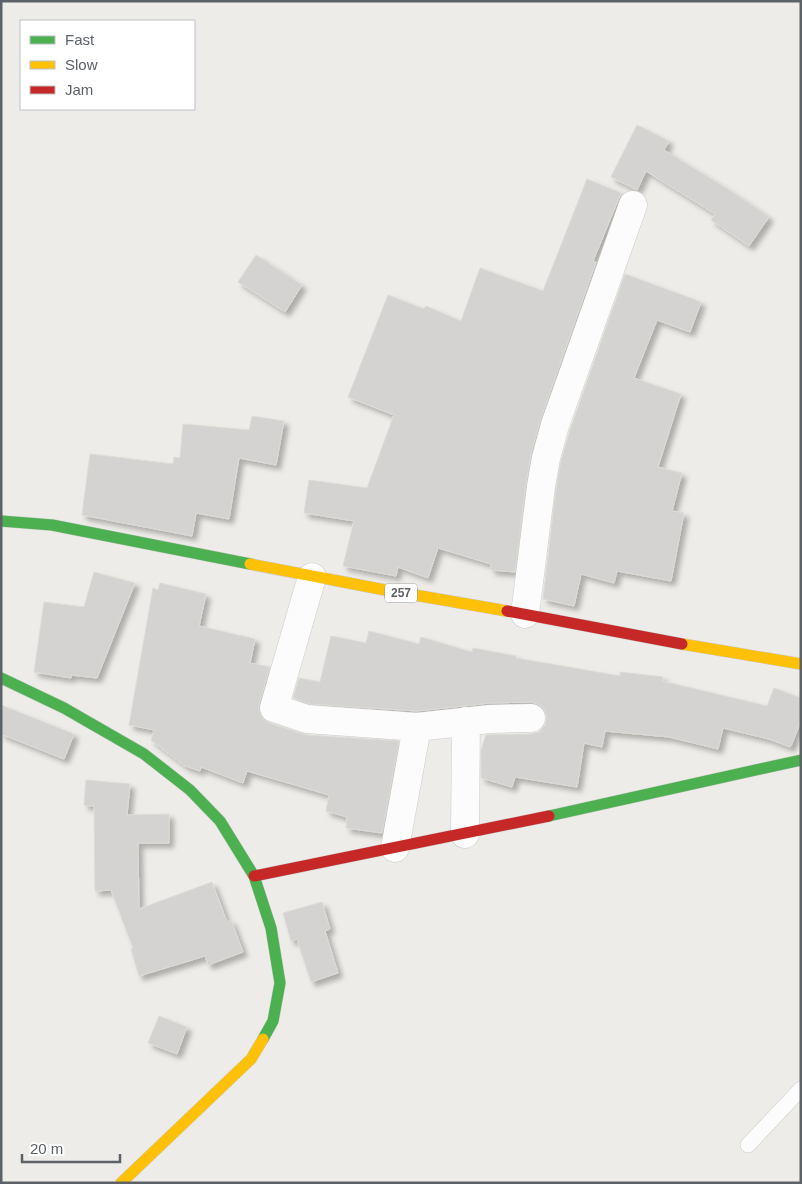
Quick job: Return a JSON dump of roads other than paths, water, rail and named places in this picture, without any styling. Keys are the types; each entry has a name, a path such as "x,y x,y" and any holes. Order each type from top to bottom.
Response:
{"street":[{"path":"525,614 546,458 555,425 633,205"},
{"name":"257","path":"1,521 52,526 312,577 801,664"},
{"path":"312,577 274,708 307,719 417,727 490,719 531,718"},
{"path":"1,678 64,708 144,754 190,790 220,821 254,876 271,928 280,983 273,1021 251,1059 121,1183"},
{"path":"465,834 466,722"},
{"path":"395,848 417,727"},
{"path":"254,876 465,834 801,760"}],"lane":[{"path":"748,1146 801,1089"}]}
